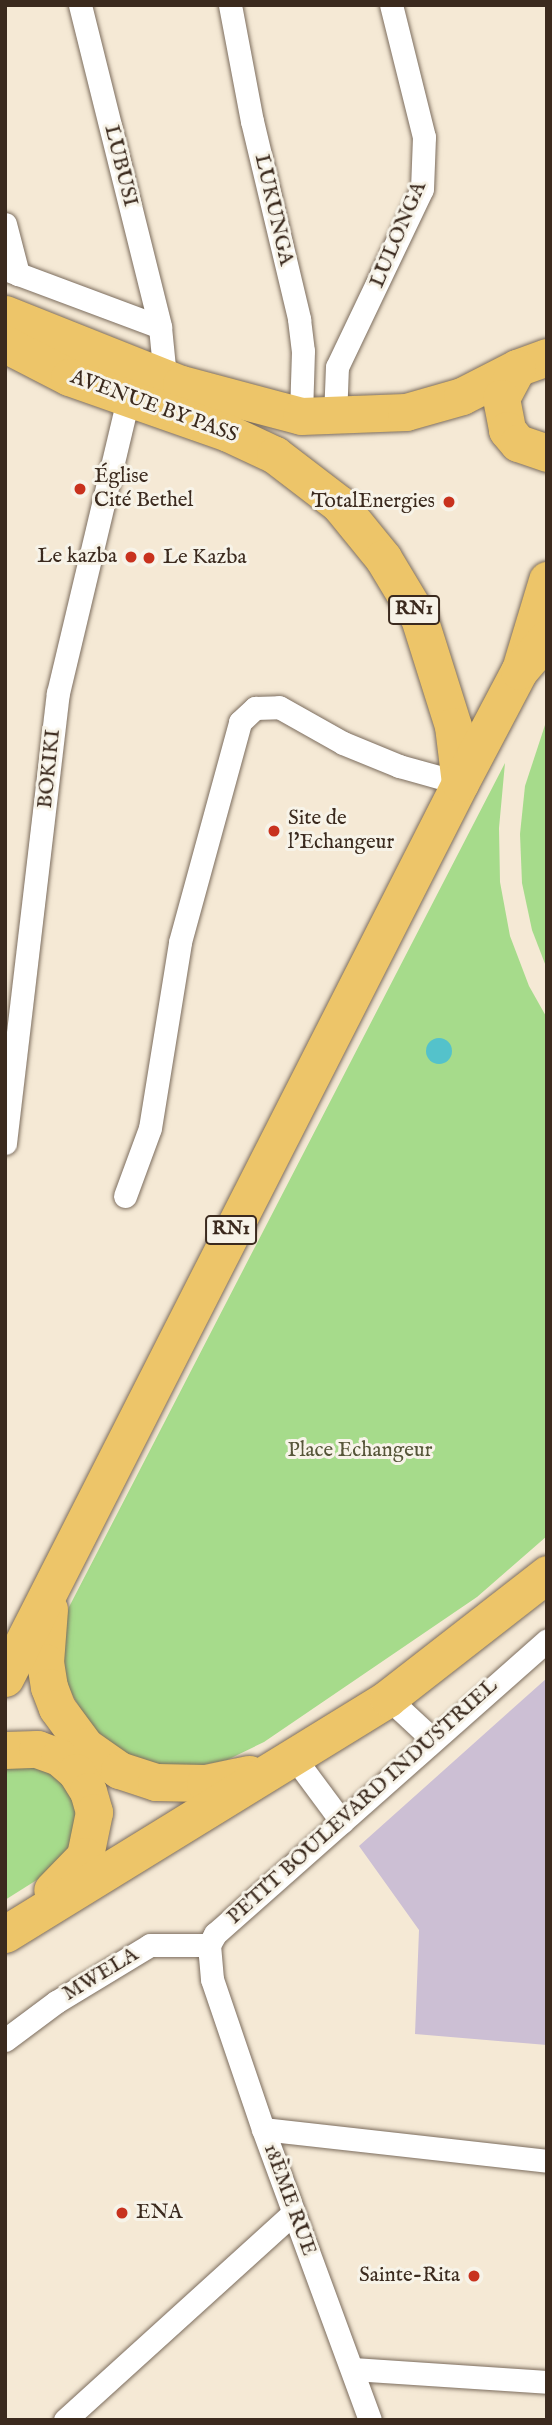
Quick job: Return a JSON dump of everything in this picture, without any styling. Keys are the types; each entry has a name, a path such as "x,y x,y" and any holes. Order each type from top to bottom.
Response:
{"highway":[{"name":"AVENUE BY PASS","path":"5,314 165,377 245,405 318,417 406,412 462,396 532,362"},
{"name":"AVENUE BY PASS","path":"5,344 128,400 228,433 302,471 339,504 383,558 419,618 453,726 460,783"},
{"path":"532,362 506,381 501,414 518,443 547,453"},
{"path":"460,783 519,671 547,580"},
{"path":"519,671 547,638"},
{"name":"RN1","path":"5,1678 460,783"},
{"path":"68,1555 50,1605 44,1662 57,1708 85,1746 119,1770 156,1782 205,1783 283,1762"},
{"path":"5,1934 388,1698 547,1574"},
{"path":"5,1750 37,1749 58,1757 76,1772 94,1812 93,1835 72,1874 5,1928"}],"street":[{"name":"LUBUSI","path":"80,5 160,327 165,377"},
{"name":"LUKUNGA","path":"230,5 251,121 299,319 303,351 318,417"},
{"name":"LULONGA","path":"318,417 337,367 422,189 424,137 391,5"},
{"path":"5,223 12,271 160,327"},
{"name":"BOKIKI","path":"5,1143 58,694 128,400"},
{"path":"125,1196 150,1128 180,942 240,722 255,708 279,707 343,743 399,766 460,783"},
{"name":"PETIT BOULEVARD INDUSTRIEL","path":"209,1945 215,1934 342,1822 431,1738 547,1640"},
{"path":"388,1698 431,1738"},
{"path":"283,1762 342,1822"},
{"name":"MWELA","path":"5,2040 56,2002 150,1945 209,1945"},
{"name":"18ÈME RUE","path":"209,1945 212,1979 293,2213 370,2420"},
{"path":"263,2129 547,2161"},
{"path":"65,2420 89,2412 293,2213"},
{"path":"353,2369 547,2382"}],"shaded area":[{"path":"547,1678 547,2045 415,2034 419,1930 359,1846"}],"green space":[{"path":"547,719 547,969 532,930 522,883 520,834 525,786"},
{"name":"Place Echangeur","path":"505,763 499,828 500,882 510,936 529,986 547,1018 547,1536 477,1597 264,1742 227,1760 183,1769 131,1758 91,1727 66,1684 62,1637 69,1607"},
{"path":"21,1762 56,1774 77,1803 78,1837 59,1866 5,1900 5,1765"}],"water":[{"path":"439,1038 448,1042 452,1051 448,1060 439,1064 430,1060 426,1051 430,1042"}],"place":[{"name":"Église Cité Bethel","path":"80,489"},
{"name":"TotalEnergies","path":"449,502"},
{"name":"Le kazba","path":"131,557"},
{"name":"Le Kazba","path":"149,558"},
{"name":"Site de l'Echangeur","path":"274,831"},
{"name":"ENA","path":"122,2213"},
{"name":"Sainte-Rita","path":"474,2276"}]}
